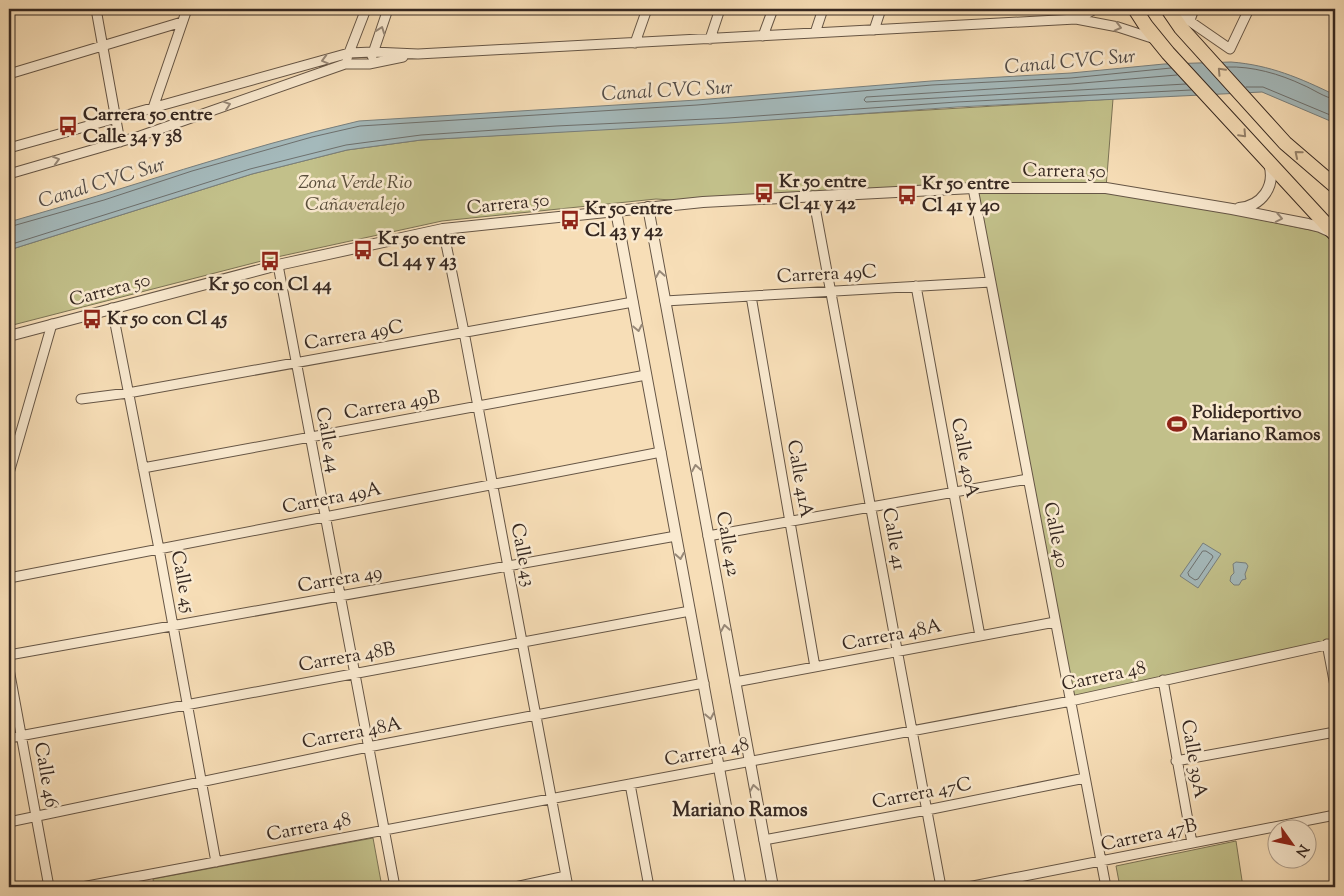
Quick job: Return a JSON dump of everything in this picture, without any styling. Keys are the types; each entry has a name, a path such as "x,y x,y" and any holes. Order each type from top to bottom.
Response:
{"highway":[{"path":"1135,9 1168,53 1335,234"},
{"path":"1170,9 1177,23 1285,143 1335,186"}],"street":[{"path":"96,9 120,142"},
{"path":"153,108 187,9"},
{"path":"345,64 366,9"},
{"path":"369,64 388,9"},
{"path":"636,43 647,9"},
{"path":"710,39 720,9"},
{"path":"763,36 772,9"},
{"path":"815,34 823,9"},
{"path":"874,30 881,9"},
{"path":"1076,19 1095,9"},
{"path":"1170,9 1190,20 1230,49 1249,9"},
{"path":"1190,20 1194,9"},
{"path":"9,148 349,53 418,54 1076,19 1118,26 1157,40"},
{"path":"9,74 182,22"},
{"path":"9,174 120,142 345,64 369,64 418,54"},
{"name":"Carrera 50","path":"1232,208 1243,208 1253,205 1262,199 1268,191 1271,181 1271,170 1268,160"},
{"name":"Carrera 50","path":"9,336 278,265 443,229 703,202 973,188 1106,188 1232,208 1320,227 1335,234"},
{"name":"Calle 40","path":"973,188 1106,887"},
{"name":"Calle 41","path":"813,196 941,887"},
{"name":"Calle 42","path":"648,207 772,887"},
{"path":"616,211 741,887"},
{"name":"Calle 43","path":"443,229 493,484 568,887"},
{"name":"Calle 44","path":"278,265 395,887"},
{"name":"Carrera 49C","path":"665,301 991,282"},
{"name":"Calle 40A","path":"916,286 980,636"},
{"name":"Calle 41A","path":"751,296 815,667"},
{"name":"Carrera 49C","path":"81,400 633,302"},
{"name":"Calle 45","path":"112,308 174,626 216,862"},
{"path":"9,473 52,324"},
{"name":"Carrera 49B","path":"143,468 646,376"},
{"name":"Carrera 49A","path":"9,578 661,452"},
{"path":"708,536 1028,479"},
{"name":"Carrera 49","path":"9,655 676,536"},
{"name":"Carrera 48B","path":"9,738 690,611"},
{"name":"Carrera 48A","path":"735,682 1056,622"},
{"path":"1331,643 1335,686"},
{"name":"Carrera 48","path":"82,887 1071,701 1331,643"},
{"name":"Calle 46","path":"9,669 49,887"},
{"name":"Calle 39A","path":"1163,680 1192,843"},
{"name":"Carrera 48A","path":"9,822 202,781 704,683"},
{"path":"1176,761 1335,732"},
{"name":"Carrera 47C","path":"764,840 1085,778"},
{"path":"630,784 650,887"},
{"name":"Carrera 47B","path":"968,887 1335,815"},
{"path":"515,887 566,876"}],"green space":[{"name":"Polideportivo Mariano Ramos","path":"1113,99 1106,188 1335,235 1335,643 1071,701 973,189 703,202 656,199 442,221 277,257 9,326 9,250 252,174 347,150 421,140"},
{"path":"373,838 382,887 154,887 153,879"},
{"path":"1236,841 1243,887 1120,887 1116,866"}],"water":[{"path":"1231,62 1272,69 1335,95 1335,123 1262,92 957,107 728,123 421,140 347,150 252,174 9,250 9,222 227,156 359,121 697,100 931,81 1071,73 1164,64"},
{"path":"1203,543 1221,554 1198,588 1180,576"},
{"path":"1236,562 1246,563 1248,566 1245,574 1246,579 1242,580 1239,585 1234,585 1230,581 1234,573 1233,564"}],"place":[{"name":"Carrera 50 entre Calle 34 y 38","path":"68,126"},
{"name":"Kr 50 entre Cl 41 y 42","path":"764,193"},
{"name":"Kr 50 entre Cl 41 y 40","path":"907,195"},
{"name":"Kr 50 entre Cl 43 y 42","path":"570,220"},
{"name":"Kr 50 entre Cl 44 y 43","path":"363,250"},
{"name":"Kr 50 con Cl 44","path":"270,261"},
{"name":"Kr 50 con Cl 45","path":"92,319"},
{"name":"Polideportivo Mariano Ramos","path":"1177,424"}],"district":[{"name":"Mariano Ramos","path":"740,811"}],"water label":[{"name":"Canal CVC Sur","path":"1070,63"},
{"name":"Canal CVC Sur","path":"667,92"},
{"name":"Canal CVC Sur","path":"102,184"}],"park label":[{"name":"Zona Verde Rio Cañaveralejo","path":"355,194"}]}
